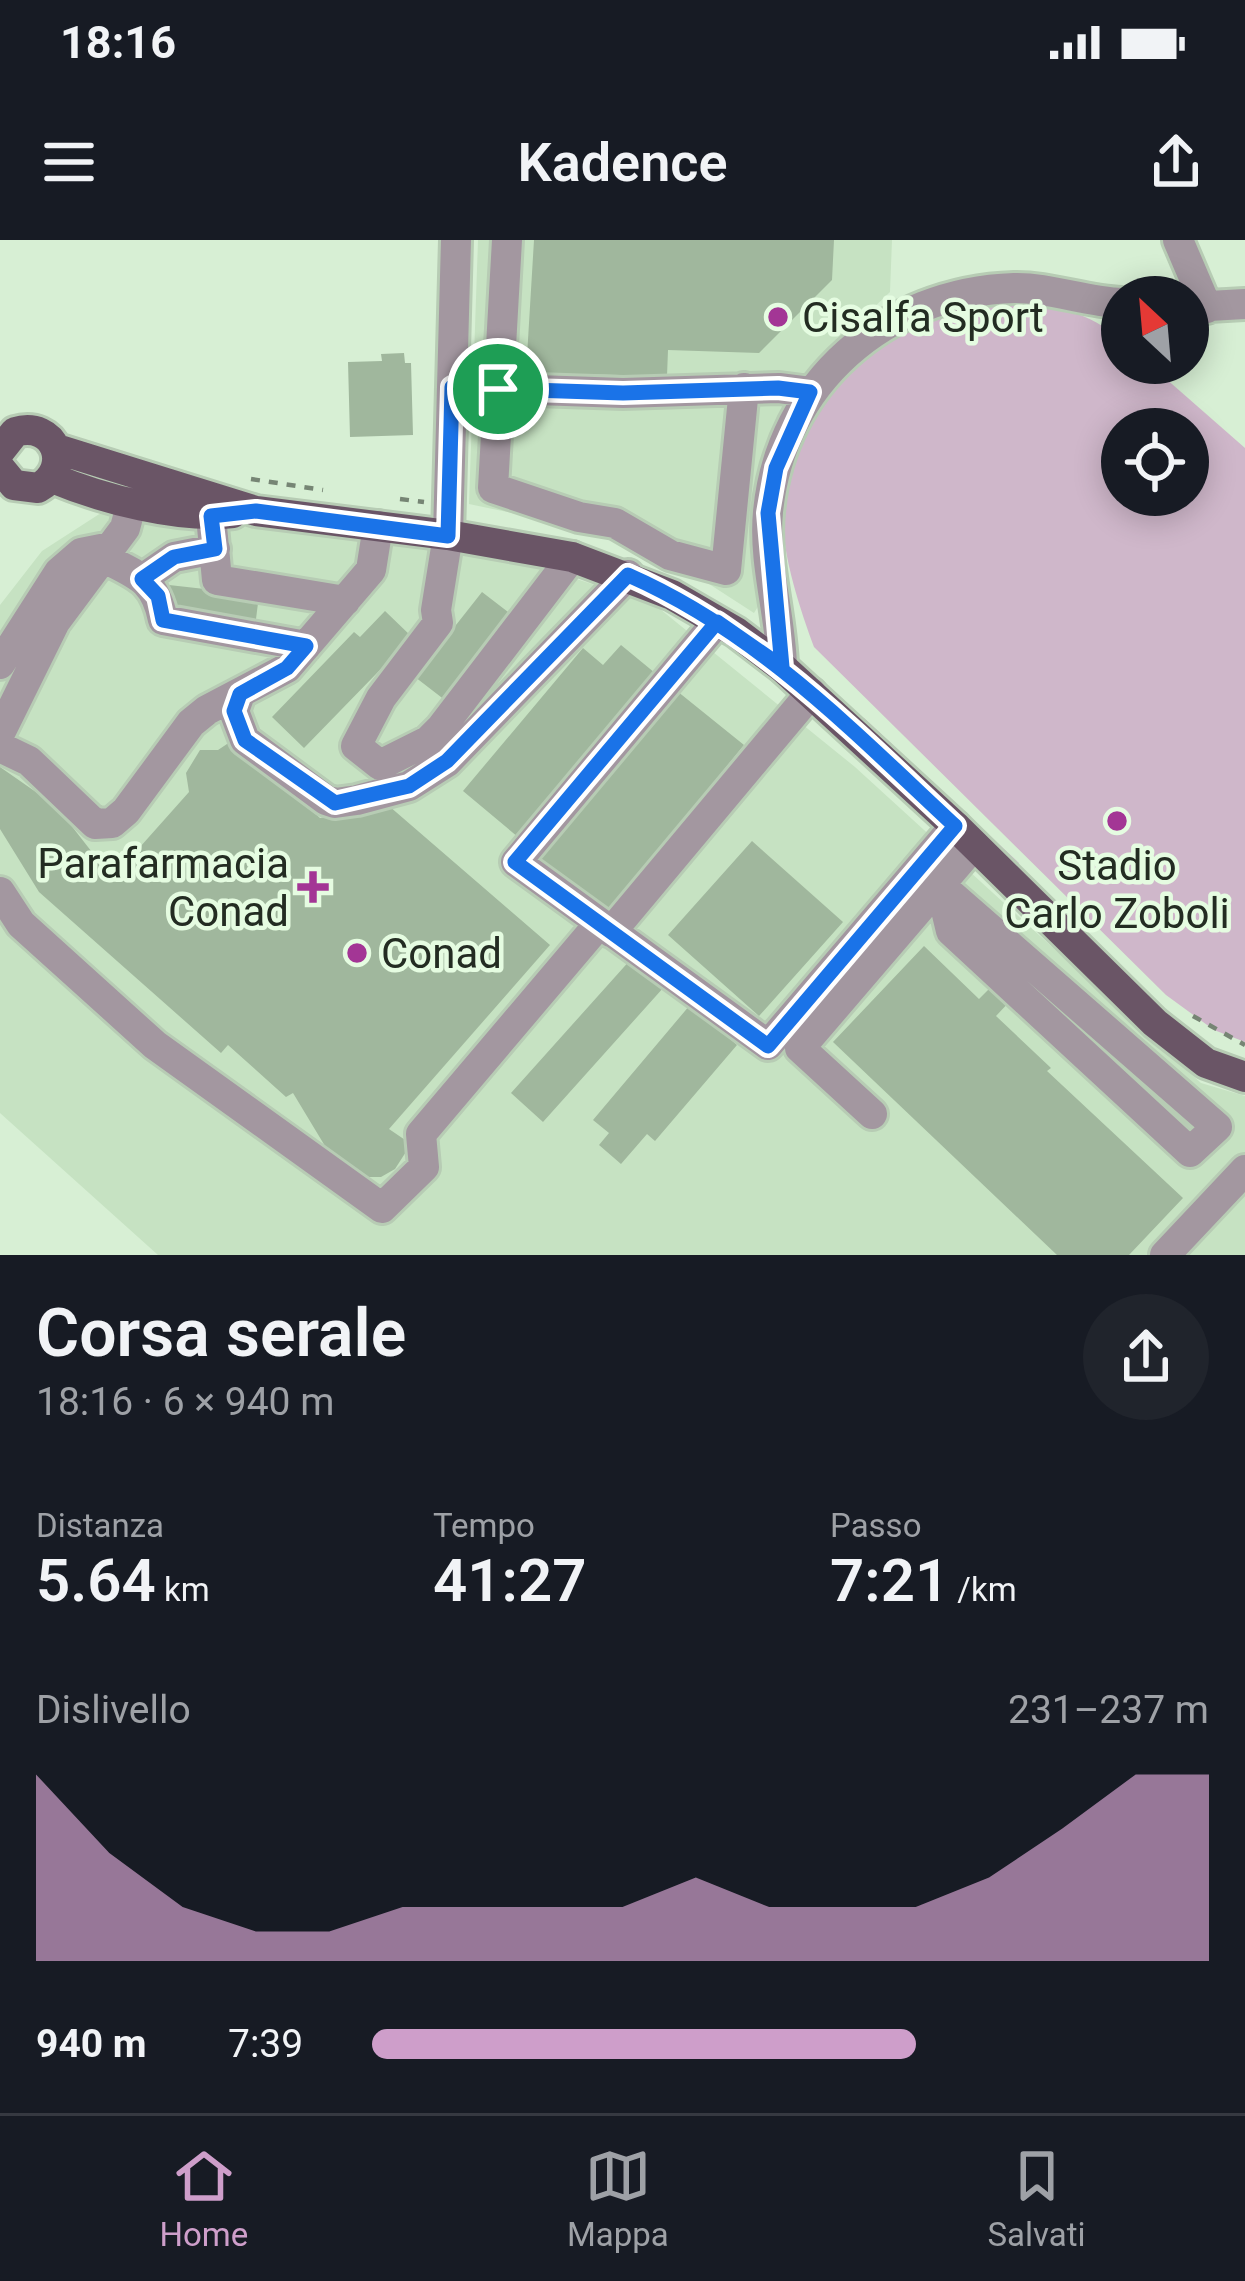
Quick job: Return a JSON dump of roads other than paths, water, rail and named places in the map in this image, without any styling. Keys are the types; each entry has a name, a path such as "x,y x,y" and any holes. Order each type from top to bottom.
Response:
{"main road":[{"path":"5,437 35,429 44,433 54,464 132,502 211,516 256,511"},
{"path":"7,483 38,488 54,464"},
{"path":"54,464 256,511 572,557 672,595 782,667 965,836 1155,1023 1206,1063 1245,1077"}],"street":[{"path":"456,240 448,536 438,623 381,698 356,746 380,765 428,741 572,557"},
{"path":"507,240 493,488 579,517 615,523 670,556 726,570 744,388"},
{"path":"1178,240 1188,276"},
{"path":"782,667 768,513 776,468 810,392 869,334 926,304 1018,287 1101,301"},
{"path":"1209,306 1245,304"},
{"path":"452,387 623,393 744,388 810,392"},
{"path":"0,733 56,622 125,528 132,502"},
{"path":"211,516 217,580 345,601"},
{"path":"0,747 29,761 95,824 112,824 191,723 287,668 371,571 378,526"},
{"path":"142,579 174,557 215,549"},
{"path":"0,664 59,572 81,553 106,552 142,579 158,596 163,620 306,646"},
{"path":"240,694 234,711 245,740 326,800 357,800 409,786 447,761 628,575"},
{"path":"717,622 515,862 768,1046 965,836"},
{"path":"0,892 21,924 155,1045 382,1208 424,1167 421,1135 811,693"},
{"path":"872,1114 800,1048 940,884 965,836"},
{"path":"940,884 1231,1132"},
{"path":"1165,1255 1245,1170"}],"place":[{"name":"Cisalfa Sport","path":"778,317"},
{"name":"Stadio Carlo Zoboli","path":"1117,821"},
{"name":"Parafarmacia Conad","path":"313,887"},
{"name":"Conad","path":"357,953"}]}
